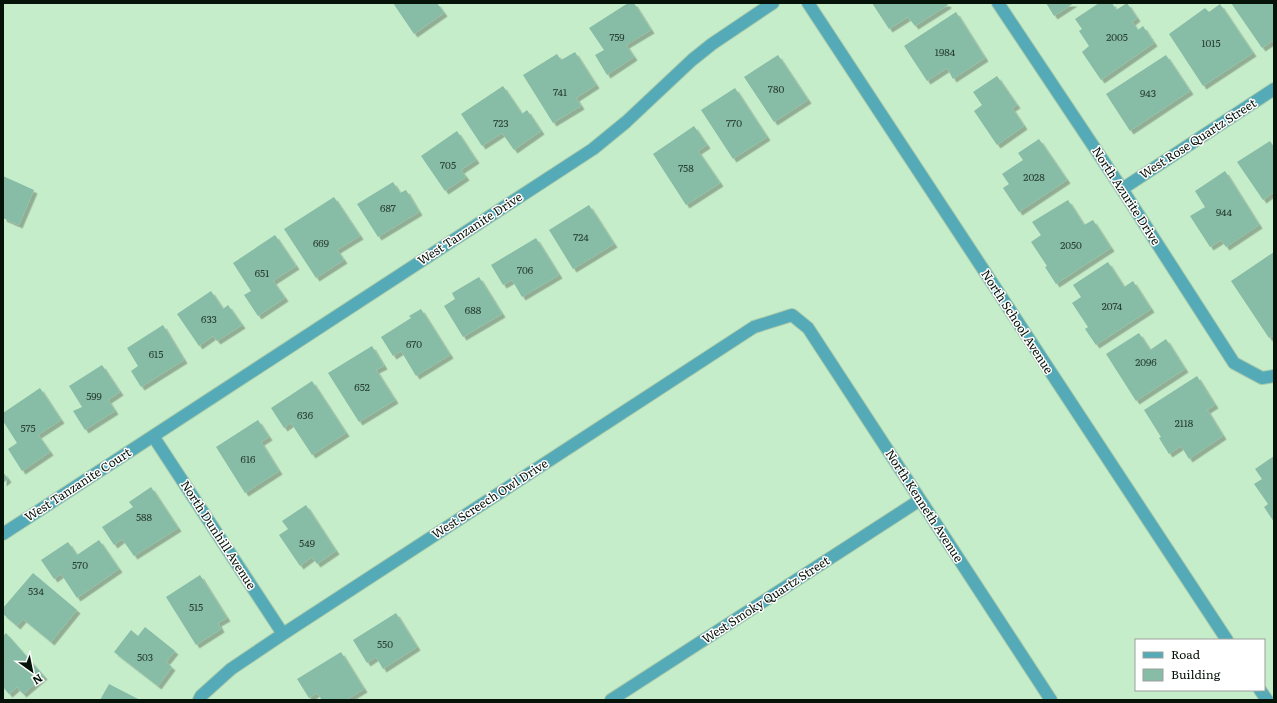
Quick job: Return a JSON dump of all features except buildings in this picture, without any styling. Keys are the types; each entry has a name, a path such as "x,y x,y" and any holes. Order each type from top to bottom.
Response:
{"street":[{"name":"West Tanzanite Drive","path":"153,436 593,149 626,122 692,60 712,44 773,3"},
{"name":"North School Avenue","path":"808,3 1226,639"},
{"name":"North Azurite Drive","path":"998,3 1122,188 1234,363 1262,378 1274,376"},
{"name":"West Rose Quartz Street","path":"1122,188 1274,89"},
{"name":"North Kenneth Avenue","path":"792,315 808,328 1051,700"},
{"name":"West Screech Owl Drive","path":"199,700 201,696 231,669 283,634 754,327 792,315"},
{"name":"West Tanzanite Court","path":"3,534 153,436"},
{"name":"North Dunhill Avenue","path":"153,436 283,634"},
{"name":"West Smoky Quartz Street","path":"611,700 920,500"},
{"path":"1261,691 1266,700"}]}
